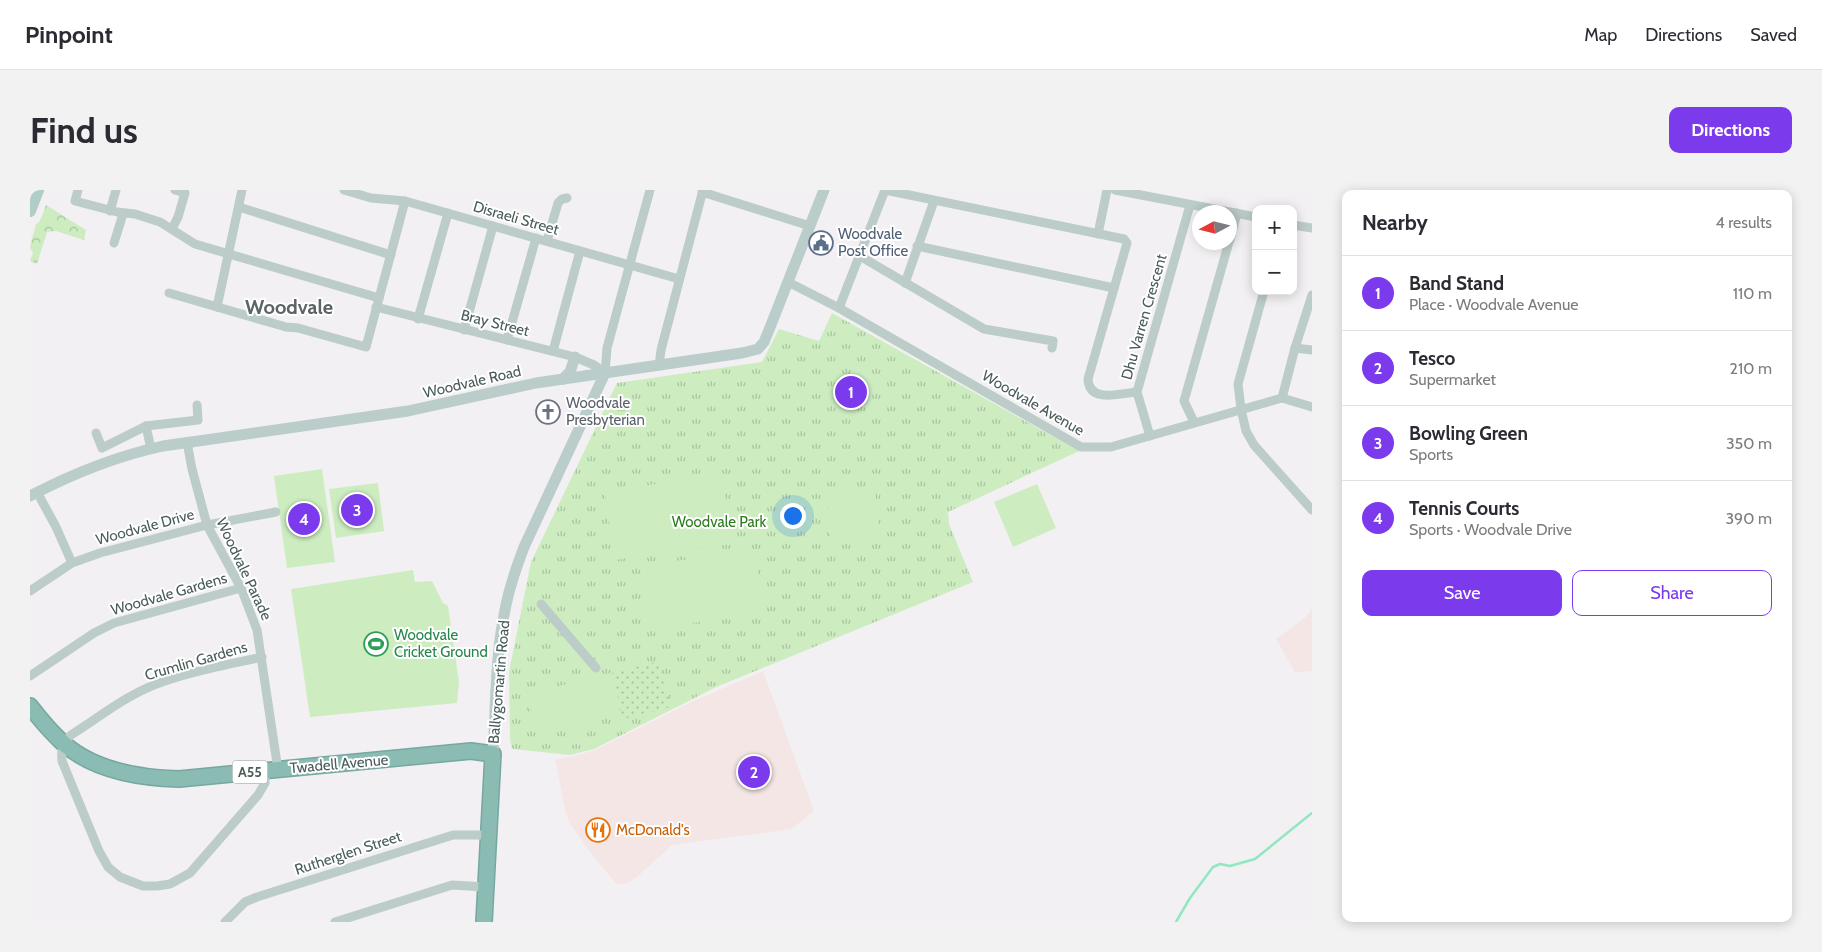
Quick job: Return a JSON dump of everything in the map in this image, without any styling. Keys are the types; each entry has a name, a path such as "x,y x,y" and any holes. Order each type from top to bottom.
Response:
{"highway":[{"name":"Twadell Avenue","path":"30,706 63,743 83,757 105,767 158,778 179,779 471,751 493,754"},
{"name":"Ballygomartin Road","path":"484,922 493,754"}],"main road":[{"path":"30,211 38,190"},
{"name":"Woodvale Road","path":"33,494 102,464 151,449 186,442 408,411 510,388 758,350 764,342 824,190"},
{"path":"563,379 570,372 575,357"},
{"name":"Ballygomartin Road","path":"493,754 500,645 513,577 524,548 605,373"}],"street":[{"name":"Bray Street","path":"78,190 75,201 123,214 135,214 146,217 160,222 190,242 378,303 418,319 575,357 594,365 605,373"},
{"path":"110,211 116,190"},
{"path":"172,229 178,217 185,193 175,190"},
{"path":"218,307 242,190"},
{"name":"Disraeli Street","path":"344,190 371,198 405,201 679,280"},
{"path":"605,373 606,354 650,190"},
{"path":"839,308 885,190 918,194 934,201 1124,239 1127,243 1088,378 1088,386 1099,394 1137,392"},
{"path":"1098,234 1107,190"},
{"path":"1115,190 1190,205"},
{"path":"659,366 661,350 703,191 810,226"},
{"path":"547,241 558,203 562,199 567,198"},
{"path":"169,293 286,327 298,328 366,347 405,201"},
{"path":"905,283 934,201"},
{"name":"Dhu Varren Crescent","path":"1150,436 1137,392 1190,205"},
{"path":"239,206 391,255"},
{"path":"418,319 448,213"},
{"path":"1237,213 1252,216"},
{"path":"114,243 123,214"},
{"path":"464,330 493,226"},
{"path":"1297,226 1312,228"},
{"path":"507,340 536,238"},
{"path":"917,246 1114,288"},
{"path":"1194,422 1184,402 1226,250"},
{"path":"552,351 580,251"},
{"path":"860,256 984,329 1053,341 1052,348"},
{"name":"Woodvale Avenue","path":"788,282 839,308 1081,447 1111,447 1282,398"},
{"path":"1263,295 1238,384 1240,409 1246,431 1254,445 1312,510"},
{"path":"1312,295 1295,348 1282,398 1312,407"},
{"path":"1295,348 1312,350"},
{"path":"96,433 102,448 146,426 198,420 197,405"},
{"path":"146,426 151,449"},
{"name":"Woodvale Parade","path":"186,442 207,524 241,588 257,630 262,657 272,770"},
{"path":"33,494 56,527 72,563"},
{"name":"Woodvale Drive","path":"30,591 72,563 118,548 207,524 276,512"},
{"name":"Woodvale Gardens","path":"30,676 94,633 114,622 241,588"},
{"path":"541,604 596,668"},
{"name":"Crumlin Gardens","path":"63,743 71,735 105,712 131,696 154,686 199,671 262,657"},
{"path":"63,743 61,750 62,761 99,851 108,867 120,877 143,886 170,884 190,873 258,795 272,770"},
{"name":"Rutherglen Street","path":"225,922 245,902 266,894 452,835 488,835"},
{"path":"335,922 452,885 485,887"}],"shaded area":[{"path":"1312,608 1312,671 1295,672 1276,639 1306,617"},
{"path":"763,671 814,811 791,829 672,845 637,877 628,883 617,884 597,861 570,824 566,814 555,759 571,757 595,750 687,704"}],"green space":[{"path":"46,205 86,230 84,240 56,231 47,232 37,264 30,261 33,253 30,248 36,224 40,221"},
{"name":"Woodvale Park","path":"832,313 1079,451 948,512 949,524 973,582 716,687 594,749 570,755 512,749 510,739 509,672 531,562 617,383 762,362 779,329 819,341"},
{"path":"322,469 335,562 287,568 274,476"},
{"path":"722,475 732,544 614,560 605,491"},
{"path":"378,483 384,531 336,538 329,489"},
{"path":"1037,484 1056,528 1013,547 994,502"},
{"path":"875,490 880,540 831,544 826,495"},
{"path":"755,550 764,613 649,629 640,566"},
{"name":"Woodvale Cricket Ground","path":"413,570 415,582 432,581 443,603 448,606 459,682 457,703 310,717 291,589"},
{"path":"659,661 670,707 623,719 612,673"},
{"path":"610,673 620,714 537,736 527,694"}],"waterway":[{"path":"1176,922 1190,898 1213,867 1220,864 1230,866 1255,859 1312,813"}],"place":[{"name":"Woodvale Post Office","path":"821,243"},
{"name":"Band Stand","path":"851,392"},
{"name":"Woodvale Presbyterian","path":"548,412"},
{"name":"Bowling Green","path":"357,510"},
{"name":"Tennis Courts","path":"304,519"},
{"name":"Woodvale Cricket Ground","path":"376,644"},
{"name":"Tesco","path":"754,772"},
{"name":"McDonald's","path":"598,830"}],"district":[{"name":"Woodvale","path":"289,307"}]}
